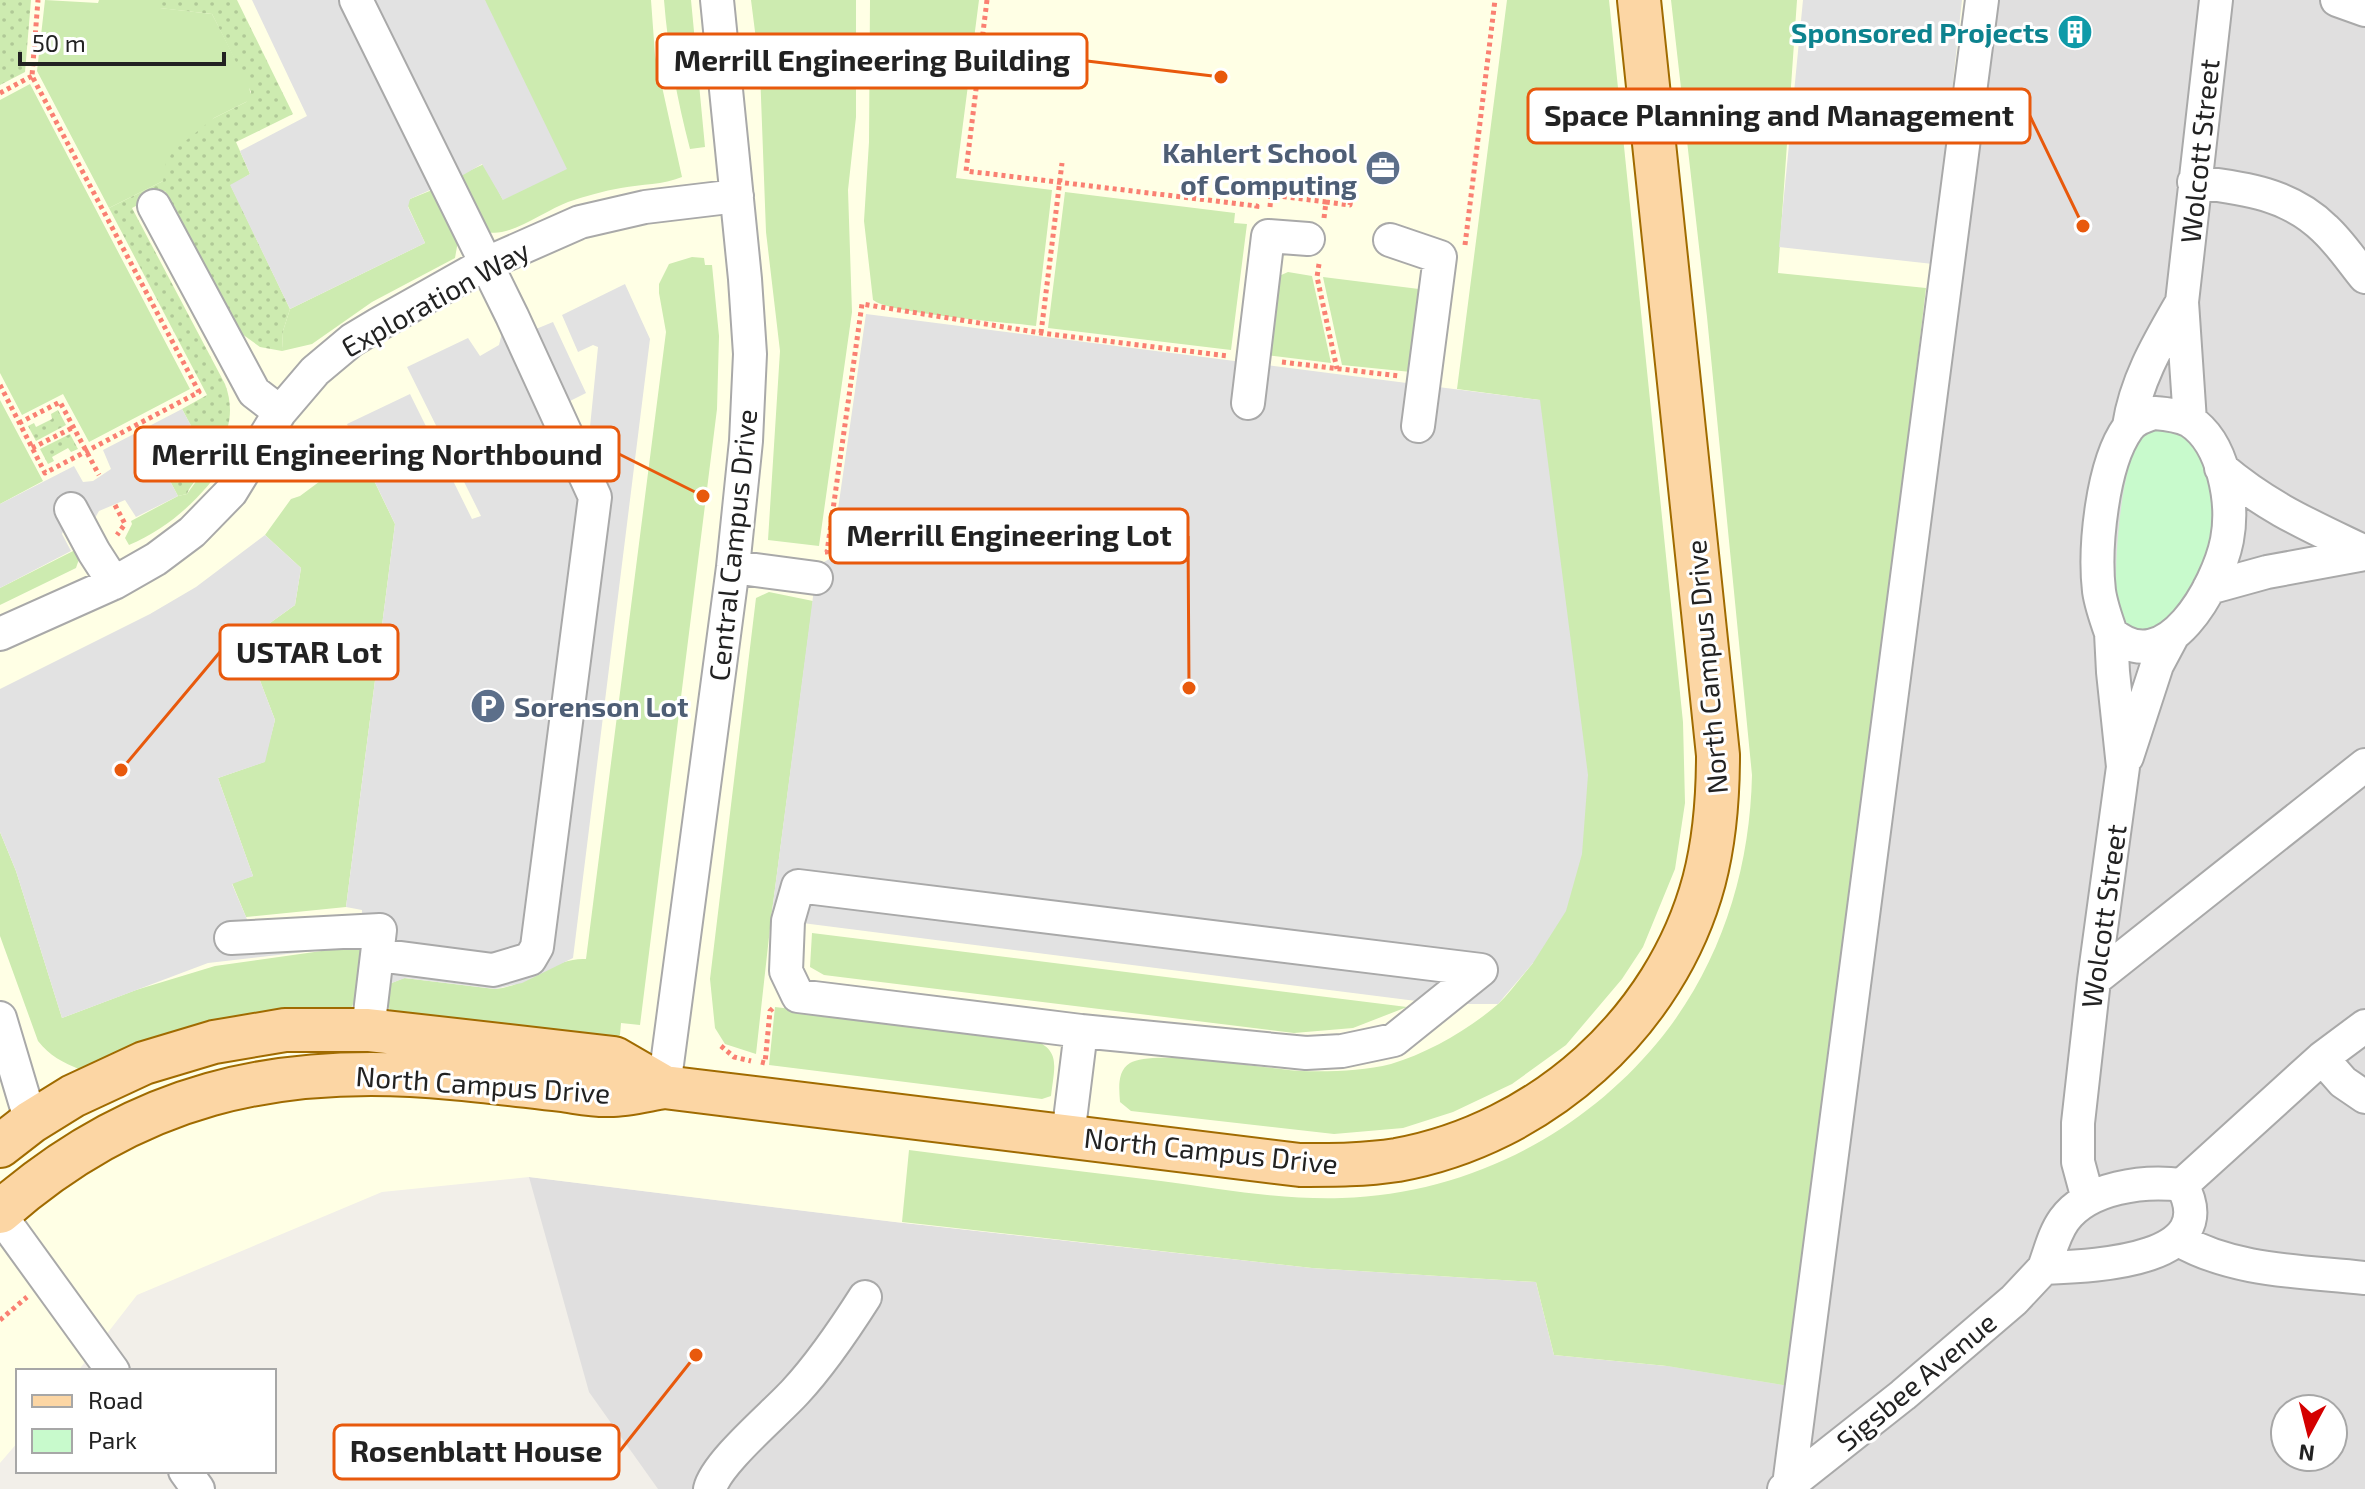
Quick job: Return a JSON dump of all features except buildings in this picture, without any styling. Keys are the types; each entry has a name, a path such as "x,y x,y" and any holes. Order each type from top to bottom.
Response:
{"main road":[{"name":"North Campus Drive","path":"0,1214 55,1167 123,1127 188,1100 249,1084 334,1075 383,1073 451,1077 609,1095 664,1087 1300,1165 1348,1165 1397,1160 1442,1148 1485,1133 1526,1112 1565,1086 1602,1054 1634,1018 1678,949 1692,916 1711,853 1716,821 1718,755 1639,0"},
{"name":"North Campus Drive","path":"16,1134 73,1096 118,1075 193,1047 285,1030 368,1030 614,1058 664,1087"},
{"path":"0,1177 21,1151 16,1134 75,1120 153,1087 175,1082 214,1079 249,1084"}],"street":[{"path":"356,0 512,316 595,497 537,947 530,959 493,970 378,955"},
{"name":"Central Campus Drive","path":"664,1087 733,567 746,441 750,354 717,0"},
{"path":"1786,1487 1982,0"},
{"name":"Wolcott Street","path":"2190,421 2182,302 2216,0"},
{"path":"2337,0 2365,10"},
{"path":"2194,182 2252,189 2291,204 2326,230 2365,277"},
{"name":"Exploration Way","path":"0,634 114,583 156,559 212,513 248,466 280,412 315,371 352,340 485,264 580,222 645,207 737,196"},
{"path":"154,206 254,392 280,412"},
{"path":"1248,403 1268,236 1316,244"},
{"path":"1390,240 1440,257 1418,426"},
{"name":"Wolcott Street","path":"2088,1199 2078,1162 2078,1123 2123,767 2111,633 2099,589 2100,533 2109,475 2117,447 2129,426 2133,398 2153,351 2182,302"},
{"path":"2123,767 2157,665 2173,635 2201,603 2217,573 2228,536 2226,490 2221,468 2206,438 2190,421 2167,414 2154,413 2141,417 2129,426"},
{"path":"2221,468 2243,487 2297,522 2365,553"},
{"path":"71,509 114,583"},
{"path":"2209,588 2267,572 2365,553"},
{"path":"733,567 815,564"},
{"path":"2111,633 2121,641 2144,647 2173,635"},
{"path":"2094,980 2365,765"},
{"path":"798,886 1481,970 1394,1040 1342,1051 1306,1053 1081,1031 798,996 794,989 786,971 788,921 798,886"},
{"path":"231,938 380,930 368,1030"},
{"path":"0,1018 16,1134"},
{"path":"2044,1268 2086,1266 2145,1255 2168,1248 2179,1240 2185,1231 2190,1210 2182,1185 2322,1058 2365,1026"},
{"path":"1068,1136 1081,1031"},
{"path":"2322,1058 2343,1082 2365,1097"},
{"name":"Sigsbee Avenue","path":"1786,1487 1903,1395 2014,1300 2044,1268 2066,1217 2088,1199 2137,1185 2182,1185"},
{"path":"0,1214 112,1369"},
{"path":"2179,1240 2215,1258 2236,1264 2365,1278"},
{"path":"710,1489 721,1469 796,1391 836,1341 865,1297"}],"path":[{"path":"0,385 45,473 199,392 32,76 38,0"},
{"path":"987,0 966,171 1257,206 1255,217"},
{"path":"0,93 32,76"},
{"path":"1041,333 1062,163"},
{"path":"1270,206 1271,195 1350,205 1351,198"},
{"path":"1326,202 1316,244 1317,277 1337,369"},
{"path":"815,564 827,552 862,304"},
{"path":"19,423 60,402 99,475"},
{"path":"32,448 74,427"},
{"path":"110,541 121,533 125,524 115,505"},
{"path":"721,1046 734,1057 765,1063 770,1011 794,989"}],"shaded area":[{"path":"0,0 1977,0 1869,744 1667,1366 1554,1355 1536,1282 1312,1268 895,1222 529,1177 382,1192 137,1295 80,1369 16,1369 16,1444 0,1463"},
{"path":"252,0 485,0 567,169 503,200 482,164 434,192 430,190 410,199 408,207 425,243 290,309 230,185 250,174 240,151 307,116"},
{"path":"1803,0 1962,0 1933,264 1779,247"},
{"path":"1992,0 2365,0 2365,1489 658,1489 589,1392 529,1177 895,1222 1312,1268 1536,1282 1554,1355 1667,1366 1795,1387"},
{"name":"Sorenson Lot","path":"625,284 650,339 573,958 522,983 495,989 405,978 389,984 357,946 208,963 62,1018 16,871 0,832 0,689 150,614 196,587 265,535 301,568 295,605 245,641 275,720 265,762 218,778 253,876 232,884 249,924 362,915 362,910 346,907 395,524 347,424 410,394 472,519 481,516 407,367 468,338 480,356 499,345 501,328 536,329 553,322 586,393 568,402 583,433 587,434 598,347 593,345 578,352 562,315"},
{"path":"866,314 1540,400 1588,775 1582,854 1566,911 1533,963 1498,1004 1440,1004 771,919 817,566 831,558"},
{"path":"182,409 207,455 172,473 170,481 178,496 136,517 125,500 99,511 95,518 103,534 76,547 64,529 62,534 71,551 0,588 0,504 74,466 83,482 93,481 111,469 103,450"}],"green space":[{"path":"0,0 31,0 25,72 0,85"},
{"path":"45,0 98,3 99,0 160,0 160,8 212,14 249,86 251,97 214,118 163,181 109,208 37,71"},
{"path":"160,0 237,0 293,114 236,142 250,174 231,186 290,309 283,331 282,351 260,347 242,334 165,191 132,208 229,396 229,420 222,442 187,494 178,496 170,481 172,473 206,454 182,409 207,395 109,208 163,181 166,163 173,151 214,118 246,102 251,92 212,14 159,8"},
{"path":"485,0 651,0 655,55 682,177 588,196 506,231 488,232 460,175 484,164 503,200"},
{"path":"664,0 691,0 705,147 690,149 674,75"},
{"path":"751,0 856,0 856,117 848,190 852,312 819,546 768,540 780,351 766,232 760,71"},
{"path":"870,0 979,0 956,178 1052,190 1036,326 924,313 873,300 864,221 869,142"},
{"path":"1507,0 1609,0 1683,722 1685,803 1675,869 1643,947 1622,979 1566,1045 1512,1084 1453,1112 1403,1128 1334,1134 1131,1111 1120,1102 1121,1075 1130,1063 1143,1059 1185,1058 1323,1071 1369,1068 1419,1054 1486,1014 1533,963 1540,400 1457,389"},
{"path":"1671,0 1797,0 1778,273 1926,288 1795,1387 1667,1366 1554,1355 1536,1282 1312,1268 902,1222 909,1150 1297,1197 1342,1198 1387,1194 1432,1185 1475,1172 1555,1132 1592,1106 1626,1076 1679,1014 1714,950 1738,882 1750,811 1752,775 1707,317"},
{"path":"30,84 190,389 89,442 63,394 22,415 0,373 0,100"},
{"path":"432,190 458,241 455,258 372,302 312,344 282,351 283,331 290,309 425,243 407,204 410,199"},
{"path":"1065,192 1235,213 1234,223 1247,224 1231,350 1048,328"},
{"path":"692,257 704,258 705,265 712,265 719,336 717,409 640,1025 621,1023 620,1035 614,1041 393,1015 387,1005 389,984 404,978 495,989 519,983 563,962 586,959 666,332 659,284 669,264"},
{"path":"1288,272 1312,276 1331,363 1266,355 1279,276"},
{"path":"1323,277 1419,289 1418,296 1425,297 1411,372 1342,365"},
{"path":"0,400 43,481 0,504"},
{"path":"58,410 66,425 36,441 28,426 34,423 36,427 52,419 51,414"},
{"path":"2161,428 2184,436 2200,457 2213,503 2213,533 2207,555 2184,597 2163,622 2142,633 2127,625 2119,608 2116,582 2118,539 2128,469 2134,451 2144,435"},
{"path":"350,431 395,524 346,907 246,917 232,883 253,876 218,778 264,762 275,720 245,641 295,605 301,568 265,535 291,499 327,476"},
{"path":"70,434 78,449 71,452 68,448 52,457 54,461 48,464 40,449"},
{"path":"217,452 228,458 197,497 172,520 129,545 125,538 131,521 187,494"},
{"path":"77,549 79,559 76,568 0,605 0,588"},
{"path":"769,592 813,601 756,1054 725,1044 715,1028 710,979 756,598"},
{"path":"0,832 16,871 62,1018 136,990 215,966 357,946 362,949 355,1000 350,1010 81,1070 68,1064 52,1055 38,1041 0,936"},
{"path":"812,933 1407,1007 1353,1028 1294,1033 824,975 810,967"},
{"path":"775,1007 1024,1037 1050,1051 1054,1065 1051,1096 1042,1099 769,1065"}],"place":[{"name":"Sponsored Projects","path":"2075,32"},
{"name":"Merrill Engineering Building","path":"1221,77"},
{"name":"Kahlert School of Computing","path":"1383,168"},
{"name":"Space Planning and Management","path":"2083,226"},
{"name":"Merrill Engineering Northbound","path":"703,496"},
{"name":"Merrill Engineering Lot","path":"1189,688"},
{"name":"Sorenson Lot","path":"488,706"},
{"name":"USTAR Lot","path":"121,770"},
{"name":"Rosenblatt House","path":"696,1355"}]}
